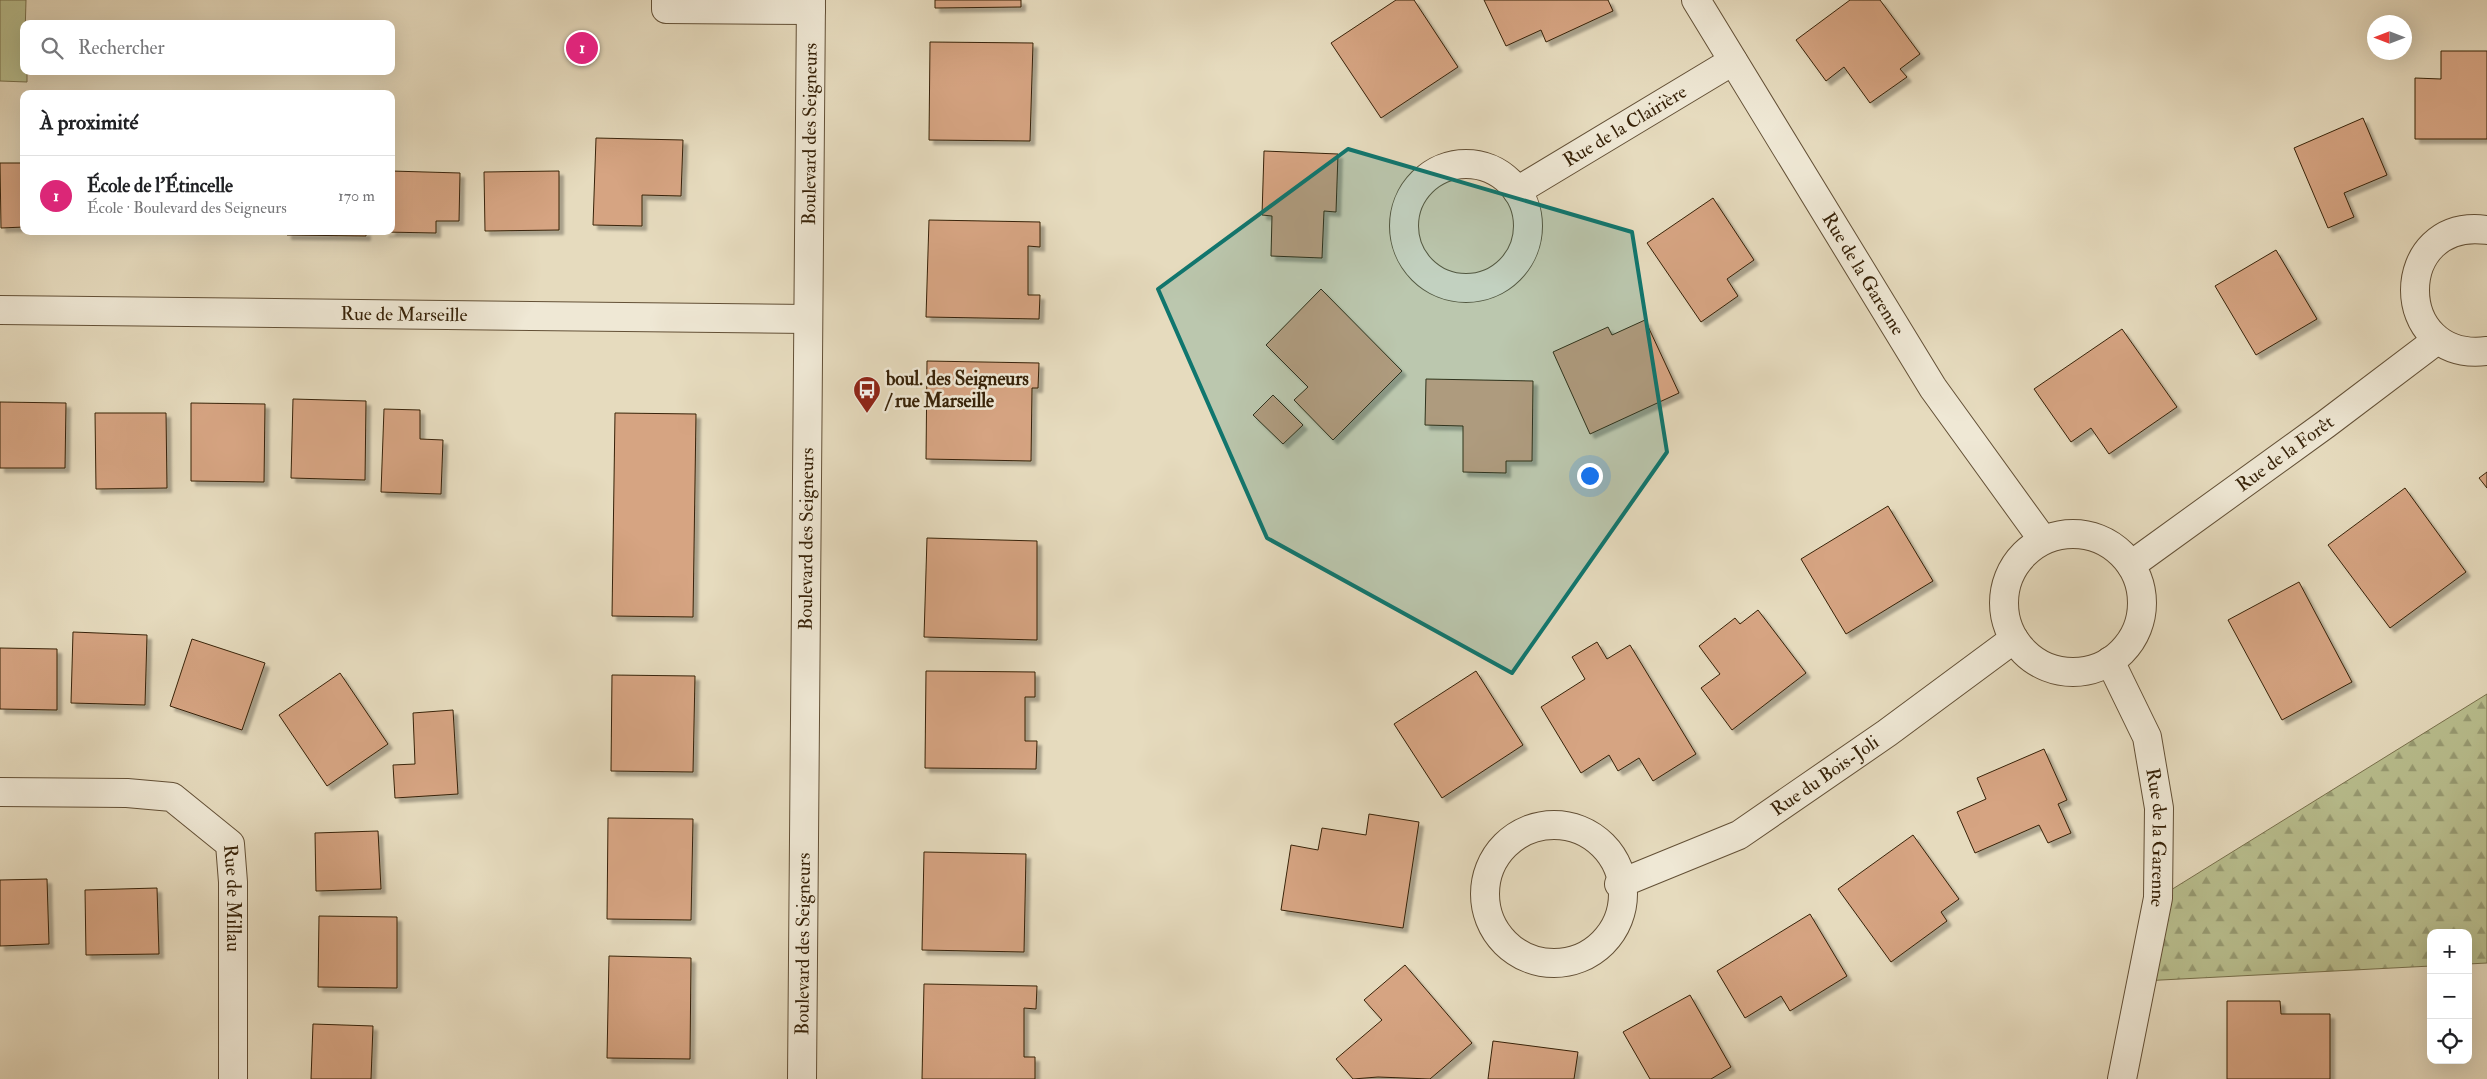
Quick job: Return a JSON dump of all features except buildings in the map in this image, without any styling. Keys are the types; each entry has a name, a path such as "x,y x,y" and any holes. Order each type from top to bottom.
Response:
{"street":[{"path":"666,0 666,9 811,5"},
{"name":"Rue de la Garenne","path":"1696,0 1933,388 2044,540"},
{"name":"Boulevard des Seigneurs","path":"802,1079 811,5"},
{"name":"Rue de la Clairière","path":"1517,191 1734,61"},
{"path":"1465,163 1485,167 1503,176 1517,191 1526,210 1528,230 1523,250 1507,272 1496,280 1477,287 1456,288 1437,281 1421,268 1410,251 1404,232 1405,218 1414,192 1427,177 1445,167 1465,163"},
{"path":"2487,230 2473,228 2452,233 2433,244 2420,262 2414,282 2415,304 2422,324 2437,340 2454,349 2473,353 2487,351"},
{"name":"Rue de Marseille","path":"0,310 808,319"},
{"name":"Rue de la Forêt","path":"2131,565 2326,424 2437,340"},
{"path":"2062,534 2082,534 2101,539 2118,550 2131,565 2140,585 2143,607 2138,628 2127,647 2110,661 2091,670 2069,672 2048,667 2029,656 2014,639 2006,618 2005,595 2011,573 2025,554 2044,540 2062,534"},
{"name":"Rue du Bois-Joli","path":"1619,884 1739,835 1887,733 2014,639"},
{"name":"Rue de la Garenne","path":"2110,661 2147,737 2159,808 2158,898 2122,1079"},
{"name":"Rue de Millau","path":"0,792 127,793 172,796 230,844 232,1079"},
{"path":"1564,825 1585,832 1603,844 1616,862 1619,884 1622,907 1614,930 1599,948 1578,959 1555,964 1532,960 1511,949 1495,930 1486,908 1486,886 1491,866 1503,847 1521,833 1542,826 1564,825"}],"highlighted area":[{"path":"1348,149 1632,232 1667,452 1512,673 1267,538 1158,289"}],"green space":[{"path":"0,0 26,0 25,20 20,20 20,75 27,75 27,82 0,81"},
{"path":"2487,694 2487,963 2472,964 2472,929 2427,929 2427,966 2142,981 2158,898"}],"place":[{"name":"École de l'Étincelle","path":"582,48"},
{"name":"boul. des Seigneurs / rue Marseille","path":"867,414"}]}
